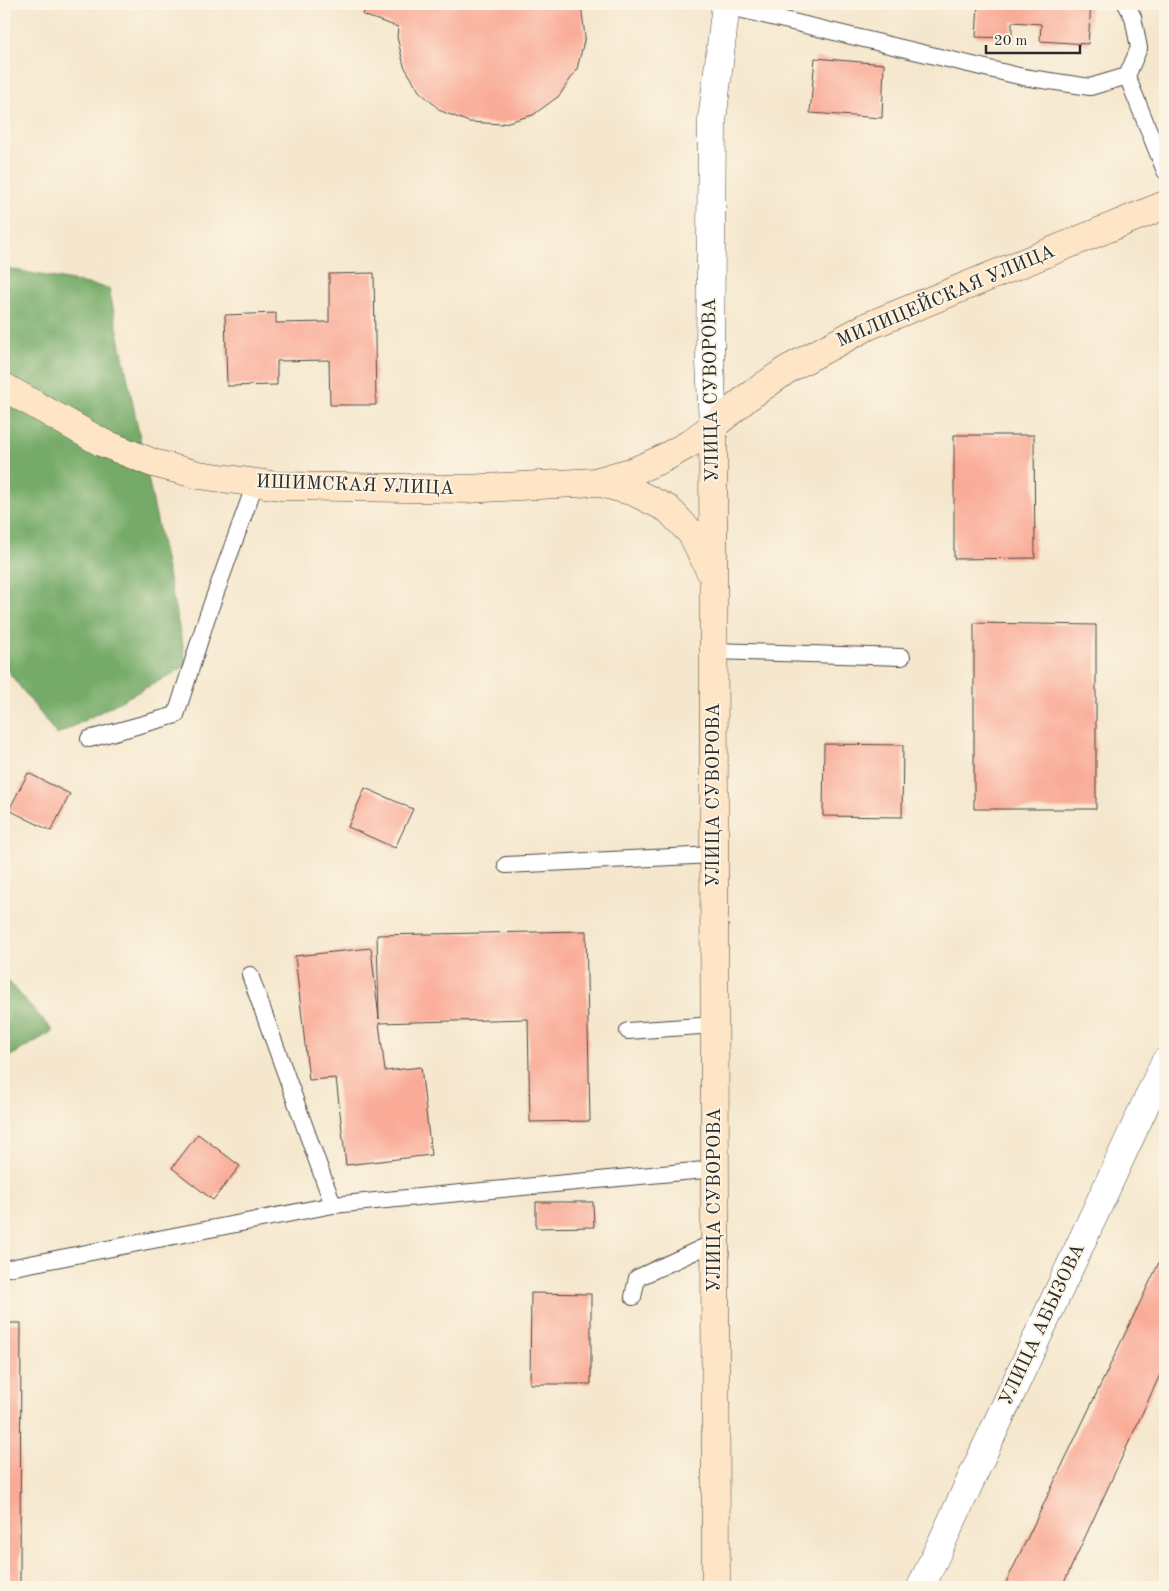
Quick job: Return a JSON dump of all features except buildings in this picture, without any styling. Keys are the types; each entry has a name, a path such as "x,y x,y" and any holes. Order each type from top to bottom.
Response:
{"main road":[{"name":"МИЛИЦЕЙСКАЯ УЛИЦА","path":"713,426 748,397 788,369 868,326 1165,205"},
{"name":"ИШИМСКАЯ УЛИЦА","path":"4,387 101,442 153,463 199,475 280,486 467,489 595,482 634,472 662,459 689,444 713,426"},
{"name":"УЛИЦА СУВОРОВА","path":"713,426 716,1587"},
{"path":"595,482 634,492 668,509 692,534 714,580"}],"street":[{"name":"УЛИЦА СУВОРОВА","path":"713,426 710,361 712,121 726,5"},
{"name":"УЛИЦА АБЫЗОВА","path":"921,1587 1165,1062"}],"lane":[{"path":"1126,4 1133,17 1138,48 1127,76 1165,172"},
{"path":"726,5 1023,77 1090,87 1127,76"},
{"path":"89,739 176,716 207,617 255,484"},
{"path":"714,651 902,657"},
{"path":"506,865 714,855"},
{"path":"250,975 333,1205"},
{"path":"628,1031 714,1025"},
{"path":"4,1269 333,1205 714,1170"},
{"path":"633,1297 636,1278 715,1242"}],"green space":[{"path":"4,268 109,288 187,666 57,735 4,666"},
{"path":"4,976 53,1031 4,1060"}]}
